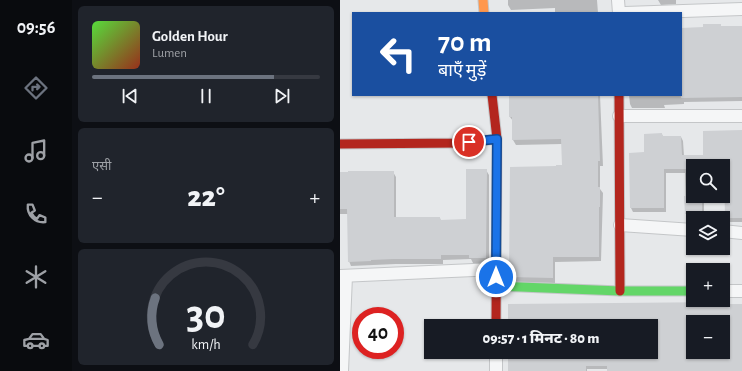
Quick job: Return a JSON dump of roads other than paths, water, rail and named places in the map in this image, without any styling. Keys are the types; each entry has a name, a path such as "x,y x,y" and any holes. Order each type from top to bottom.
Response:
{"street":[{"path":"483,0 484,12"},
{"path":"618,0 619,12"},
{"path":"655,12 742,9"},
{"path":"492,96 497,139 496,319"},
{"path":"619,96 620,290"},
{"path":"619,116 742,116"},
{"path":"340,144 461,143 497,139"},
{"path":"620,225 686,230"},
{"path":"730,231 742,232"},
{"path":"342,371 343,276 496,269"},
{"path":"496,286 686,291"},
{"path":"730,291 742,291"},
{"path":"496,359 496,371"}]}
